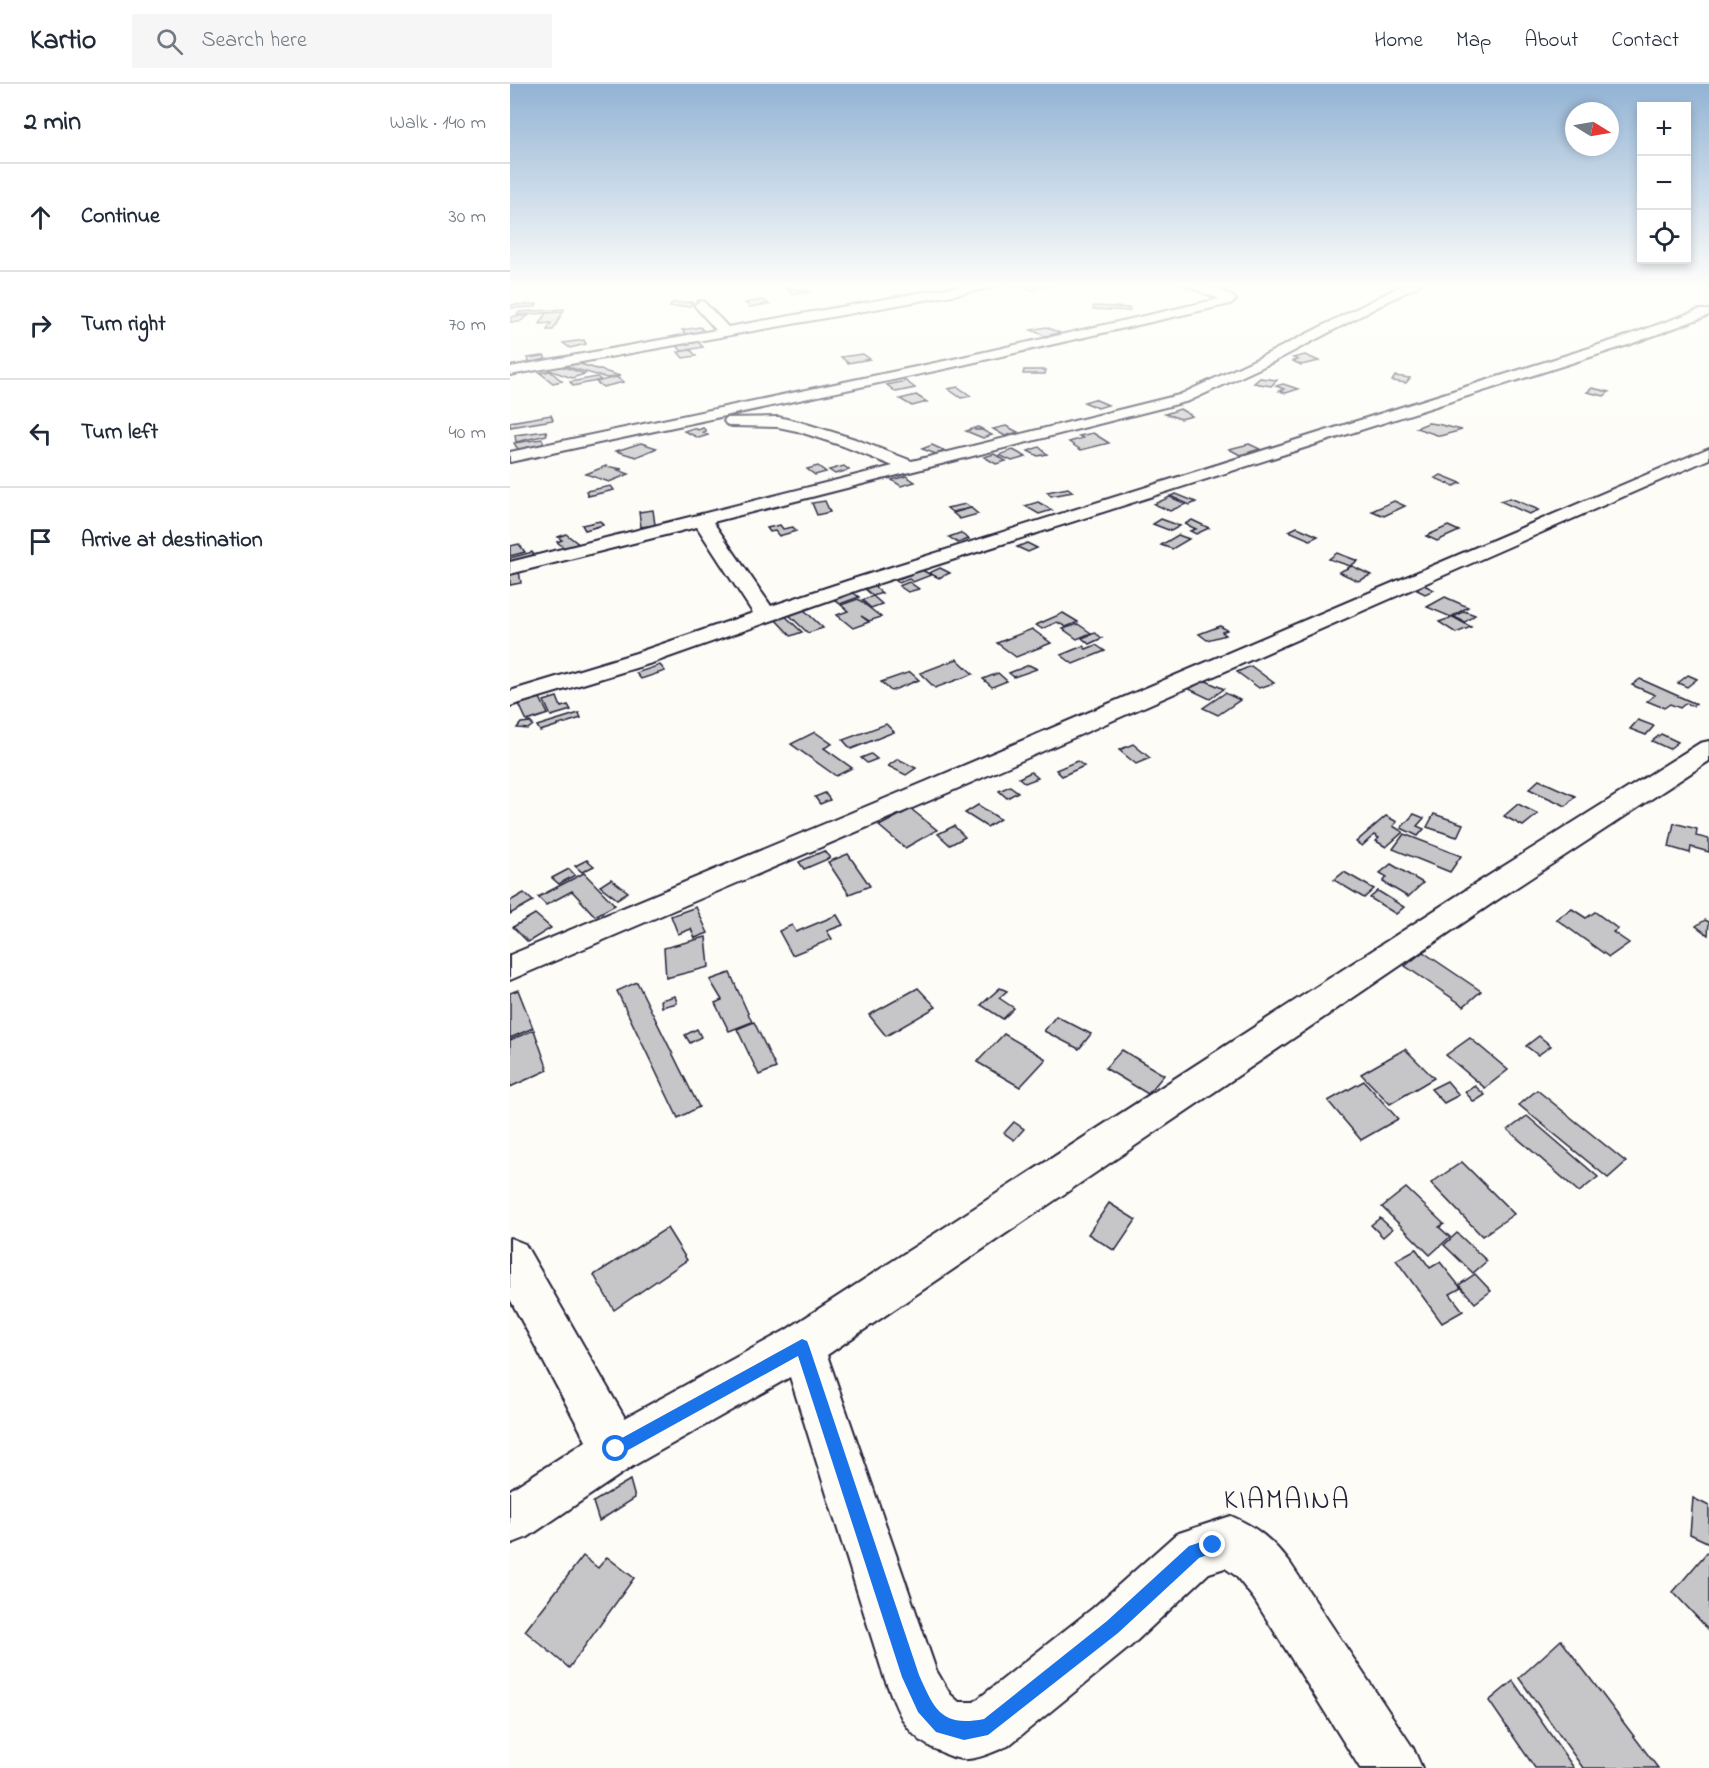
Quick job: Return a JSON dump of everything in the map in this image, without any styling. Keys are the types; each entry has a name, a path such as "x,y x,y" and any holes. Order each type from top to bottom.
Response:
{"street":[{"path":"510,371 556,363"},
{"path":"510,457 955,363"},
{"path":"510,568 912,468 1199,392 1258,363"},
{"path":"510,699 644,658 879,577 1558,363"},
{"path":"707,414 742,424 776,423 796,426 849,442 912,468"},
{"path":"510,968 935,788 1709,453"},
{"path":"702,520 766,615"},
{"path":"510,1519 616,1449 802,1346 1480,896 1709,749"},
{"path":"510,1258 616,1449"},
{"path":"802,1346 911,1677 924,1706 942,1726 964,1731 988,1726 1113,1627 1194,1552 1231,1541 1254,1558 1272,1581 1393,1768"}],"building":[{"path":"576,363 620,376 607,378 561,365"},
{"path":"558,365 585,374 572,378 546,369"},
{"path":"1024,370 1046,370 1045,374 1023,374"},
{"path":"550,371 562,381 553,383 540,373"},
{"path":"1395,376 1410,378 1406,383 1392,381"},
{"path":"597,377 601,380 573,386 570,382"},
{"path":"616,377 624,382 603,387 596,382"},
{"path":"1260,378 1277,380 1271,386 1254,383"},
{"path":"906,381 915,388 896,392 887,385"},
{"path":"1283,384 1298,389 1286,393 1279,391 1284,389 1276,386"},
{"path":"958,387 971,396 961,398 948,389"},
{"path":"1592,388 1609,392 1604,396 1587,392"},
{"path":"916,395 927,402 912,406 900,399"},
{"path":"1094,399 1108,405 1098,408 1084,402"},
{"path":"1180,409 1192,416 1181,419 1165,414"},
{"path":"551,415 553,420 510,427 510,422"},
{"path":"1428,423 1462,430 1440,436 1416,428"},
{"path":"1006,426 1018,432 1005,436 993,429"},
{"path":"978,427 982,429 974,430 982,430 992,435 983,438 966,431"},
{"path":"693,428 698,430 703,428 706,431 703,432 708,435 699,438 684,431"},
{"path":"546,431 547,435 516,442 515,435"},
{"path":"1093,433 1109,443 1081,450 1069,442 1083,438 1079,436"},
{"path":"542,439 544,443 540,445 520,449 514,443"},
{"path":"641,443 657,448 636,457 616,451"},
{"path":"1249,444 1260,449 1240,455 1229,449"},
{"path":"932,445 945,451 936,454 922,449"},
{"path":"1039,447 1047,454 1038,456 1028,451"},
{"path":"1013,450 1026,457 1012,461 999,455"},
{"path":"994,454 1006,461 996,464 984,457"},
{"path":"606,466 622,469 618,470 629,474 609,482 586,474"},
{"path":"818,466 826,472 815,475 807,469"},
{"path":"844,466 849,470 835,474 829,470"},
{"path":"1441,475 1461,483 1454,486 1435,478"},
{"path":"906,476 915,482 901,486 892,480"},
{"path":"611,486 614,490 588,496 586,491"},
{"path":"1068,488 1073,492 1051,496 1047,492"},
{"path":"1176,494 1196,502 1190,505 1170,496"},
{"path":"1170,497 1186,504 1170,511 1154,504"},
{"path":"1510,498 1539,510 1529,514 1500,501"},
{"path":"825,501 830,512 817,515 812,503"},
{"path":"1394,501 1405,506 1384,516 1372,511"},
{"path":"1038,502 1052,510 1039,514 1025,506"},
{"path":"966,504 971,508 952,512 947,508"},
{"path":"971,508 978,514 960,519 953,513"},
{"path":"653,510 655,525 641,527 639,512"},
{"path":"1161,519 1180,526 1171,531 1153,524"},
{"path":"1192,520 1209,528 1196,534 1190,531 1196,529 1185,524"},
{"path":"600,521 603,525 585,530 582,525"},
{"path":"780,525 783,529 793,527 796,531 779,536 775,531 770,532 767,528"},
{"path":"1448,526 1459,531 1437,541 1426,536"},
{"path":"1297,527 1318,536 1310,540 1289,531"},
{"path":"960,533 969,539 958,543 949,537"},
{"path":"566,534 580,545 566,549 557,542 562,540 558,537"},
{"path":"1178,535 1189,539 1172,549 1161,545"},
{"path":"1027,543 1037,548 1028,552 1017,547"},
{"path":"519,544 525,552 510,556 510,546"},
{"path":"532,552 535,557 510,564 510,558"},
{"path":"1337,553 1358,561 1350,566 1329,559"},
{"path":"1352,566 1371,575 1358,581 1339,572"},
{"path":"940,568 950,573 939,578 929,573"},
{"path":"922,570 931,575 913,582 909,579 899,583 895,580"},
{"path":"519,571 521,583 510,585 510,573"},
{"path":"909,582 919,589 908,592 899,586"},
{"path":"872,585 882,593 873,596 864,588"},
{"path":"1424,585 1434,590 1425,594 1415,589"},
{"path":"851,591 859,597 840,604 832,598"},
{"path":"873,596 882,604 871,608 862,600"},
{"path":"1445,597 1468,607 1451,617 1427,607"},
{"path":"858,599 881,617 869,621 861,616 869,622 853,628 837,615 848,611 841,605"},
{"path":"802,608 823,628 808,633 787,613"},
{"path":"1464,611 1475,615 1465,622 1454,617"},
{"path":"1063,613 1078,622 1066,627 1057,622 1042,629 1036,625"},
{"path":"783,614 802,632 791,636 773,617"},
{"path":"1453,617 1471,627 1456,633 1439,622"},
{"path":"1078,624 1091,633 1077,639 1063,629"},
{"path":"1220,626 1227,630 1222,632 1226,635 1207,640 1199,634"},
{"path":"1032,629 1051,643 1016,657 997,643"},
{"path":"1095,633 1102,638 1089,644 1082,638"},
{"path":"1096,645 1105,651 1073,664 1061,655 1083,646 1086,649"},
{"path":"957,659 973,674 935,688 920,673"},
{"path":"660,665 665,671 641,679 636,673"},
{"path":"1029,665 1037,669 1014,677 1009,673"},
{"path":"1251,666 1274,683 1259,688 1237,672"},
{"path":"910,672 919,680 891,691 881,682"},
{"path":"998,673 1007,681 992,687 983,679"},
{"path":"1688,675 1697,679 1687,687 1678,683"},
{"path":"1640,679 1696,704 1693,706 1686,703 1680,708 1670,704 1664,708 1647,701 1655,695 1632,685"},
{"path":"1204,680 1224,689 1210,699 1189,689"},
{"path":"1225,693 1240,700 1218,715 1203,708"},
{"path":"557,697 561,707 568,705 571,710 551,716 544,701"},
{"path":"540,698 548,714 527,721 519,704"},
{"path":"579,713 581,718 540,731 537,726"},
{"path":"1638,720 1654,726 1646,735 1630,729"},
{"path":"530,722 533,725 528,729 517,728 521,723"},
{"path":"886,724 894,732 851,749 843,740"},
{"path":"815,732 832,744 824,748 852,768 836,776 791,744"},
{"path":"1661,734 1678,742 1669,749 1652,741"},
{"path":"1133,744 1150,758 1136,764 1119,750"},
{"path":"871,754 877,759 867,763 861,758"},
{"path":"898,759 916,768 906,775 888,766"},
{"path":"1077,761 1084,766 1062,776 1056,770"},
{"path":"1031,772 1038,778 1025,783 1019,778"},
{"path":"1539,780 1575,796 1566,806 1529,789"},
{"path":"1010,786 1018,792 1007,798 999,791"},
{"path":"825,793 830,800 820,804 815,797"},
{"path":"1518,804 1538,814 1523,826 1504,816"},
{"path":"978,805 1000,819 987,827 965,813"},
{"path":"911,809 937,830 905,848 879,826"},
{"path":"1414,814 1424,818 1417,826 1424,829 1418,836 1401,828"},
{"path":"1434,814 1463,824 1457,837 1427,827"},
{"path":"1386,816 1397,822 1393,826 1403,832 1386,847 1376,841 1379,838 1374,835 1362,846 1356,842"},
{"path":"1674,823 1697,829 1696,836 1709,839 1709,852 1691,847 1690,853 1669,847"},
{"path":"954,826 965,837 950,845 938,834"},
{"path":"1404,834 1461,856 1450,872 1393,849"},
{"path":"824,851 830,858 804,869 799,862"},
{"path":"848,854 870,886 849,894 828,862"},
{"path":"587,860 594,866 582,872 575,866"},
{"path":"1391,864 1423,883 1408,897 1383,882 1387,877 1380,873"},
{"path":"569,869 575,875 559,884 552,878"},
{"path":"1344,872 1374,889 1364,898 1334,880"},
{"path":"584,873 615,905 595,916 572,891 546,905 538,897"},
{"path":"611,879 628,892 617,899 600,886"},
{"path":"1378,891 1404,907 1396,914 1370,898"},
{"path":"524,893 533,901 510,914 510,901"},
{"path":"696,907 708,933 695,938 691,929 678,934 671,916"},
{"path":"1572,909 1586,918 1595,912 1618,929 1613,932 1629,943 1609,957 1556,919"},
{"path":"535,914 551,928 528,942 513,927"},
{"path":"837,915 843,925 827,931 832,939 792,955 779,931 792,925 796,932"},
{"path":"1705,920 1709,922 1708,935 1696,926"},
{"path":"706,937 709,967 666,978 664,948"},
{"path":"1423,952 1481,991 1464,1006 1405,966"},
{"path":"730,973 752,1022 729,1031 715,1003 722,1000 710,980"},
{"path":"637,982 699,1107 678,1118 617,991"},
{"path":"918,988 936,1007 886,1036 869,1015"},
{"path":"1000,988 1007,991 999,998 1014,1008 1003,1019 981,1005"},
{"path":"518,990 533,1028 510,1038 510,993"},
{"path":"675,996 677,1003 662,1007 661,1000"},
{"path":"1056,1016 1091,1034 1079,1049 1044,1031"},
{"path":"754,1022 776,1068 759,1075 737,1029"},
{"path":"697,1029 701,1037 690,1043 685,1035"},
{"path":"534,1030 548,1070 510,1087 510,1040"},
{"path":"1004,1034 1046,1059 1020,1087 977,1062"},
{"path":"1539,1036 1551,1046 1538,1055 1526,1046"},
{"path":"1470,1038 1508,1070 1485,1088 1446,1055"},
{"path":"1405,1049 1434,1078 1390,1104 1361,1074"},
{"path":"1122,1050 1164,1075 1148,1094 1105,1068"},
{"path":"1364,1081 1398,1119 1361,1140 1328,1101"},
{"path":"1447,1081 1459,1095 1444,1103 1431,1089"},
{"path":"1475,1086 1485,1095 1474,1102 1465,1092"},
{"path":"1537,1090 1626,1162 1608,1178 1519,1105"},
{"path":"1527,1116 1598,1177 1579,1192 1508,1130"},
{"path":"1014,1122 1024,1129 1014,1140 1004,1133"},
{"path":"1462,1162 1514,1214 1482,1236 1431,1183"},
{"path":"1406,1188 1444,1224 1439,1227 1450,1237 1430,1255 1382,1207"},
{"path":"1109,1203 1136,1220 1115,1251 1088,1234"},
{"path":"1380,1218 1392,1229 1383,1237 1371,1225"},
{"path":"667,1228 687,1260 614,1310 594,1275"},
{"path":"1457,1233 1487,1261 1473,1273 1444,1245"},
{"path":"1416,1249 1430,1268 1440,1262 1461,1288 1450,1294 1463,1311 1442,1323 1396,1260"},
{"path":"1475,1274 1491,1291 1475,1303 1459,1285"},
{"path":"630,1480 635,1498 599,1521 593,1502"},
{"path":"1693,1498 1709,1506 1709,1543 1690,1534"},
{"path":"1709,1550 1709,1630 1673,1592"},
{"path":"583,1556 598,1568 607,1557 634,1578 569,1668 525,1631"},
{"path":"1561,1640 1658,1768 1583,1768 1519,1678"},
{"path":"1513,1681 1574,1768 1535,1768 1489,1701"}],"district":[{"name":"KIAMAINA","path":"1287,1498"}],"route":[{"path":"616,1449 802,1346 911,1677 924,1706 942,1726 964,1731 988,1726 1113,1627 1194,1552 1213,1545"}]}
